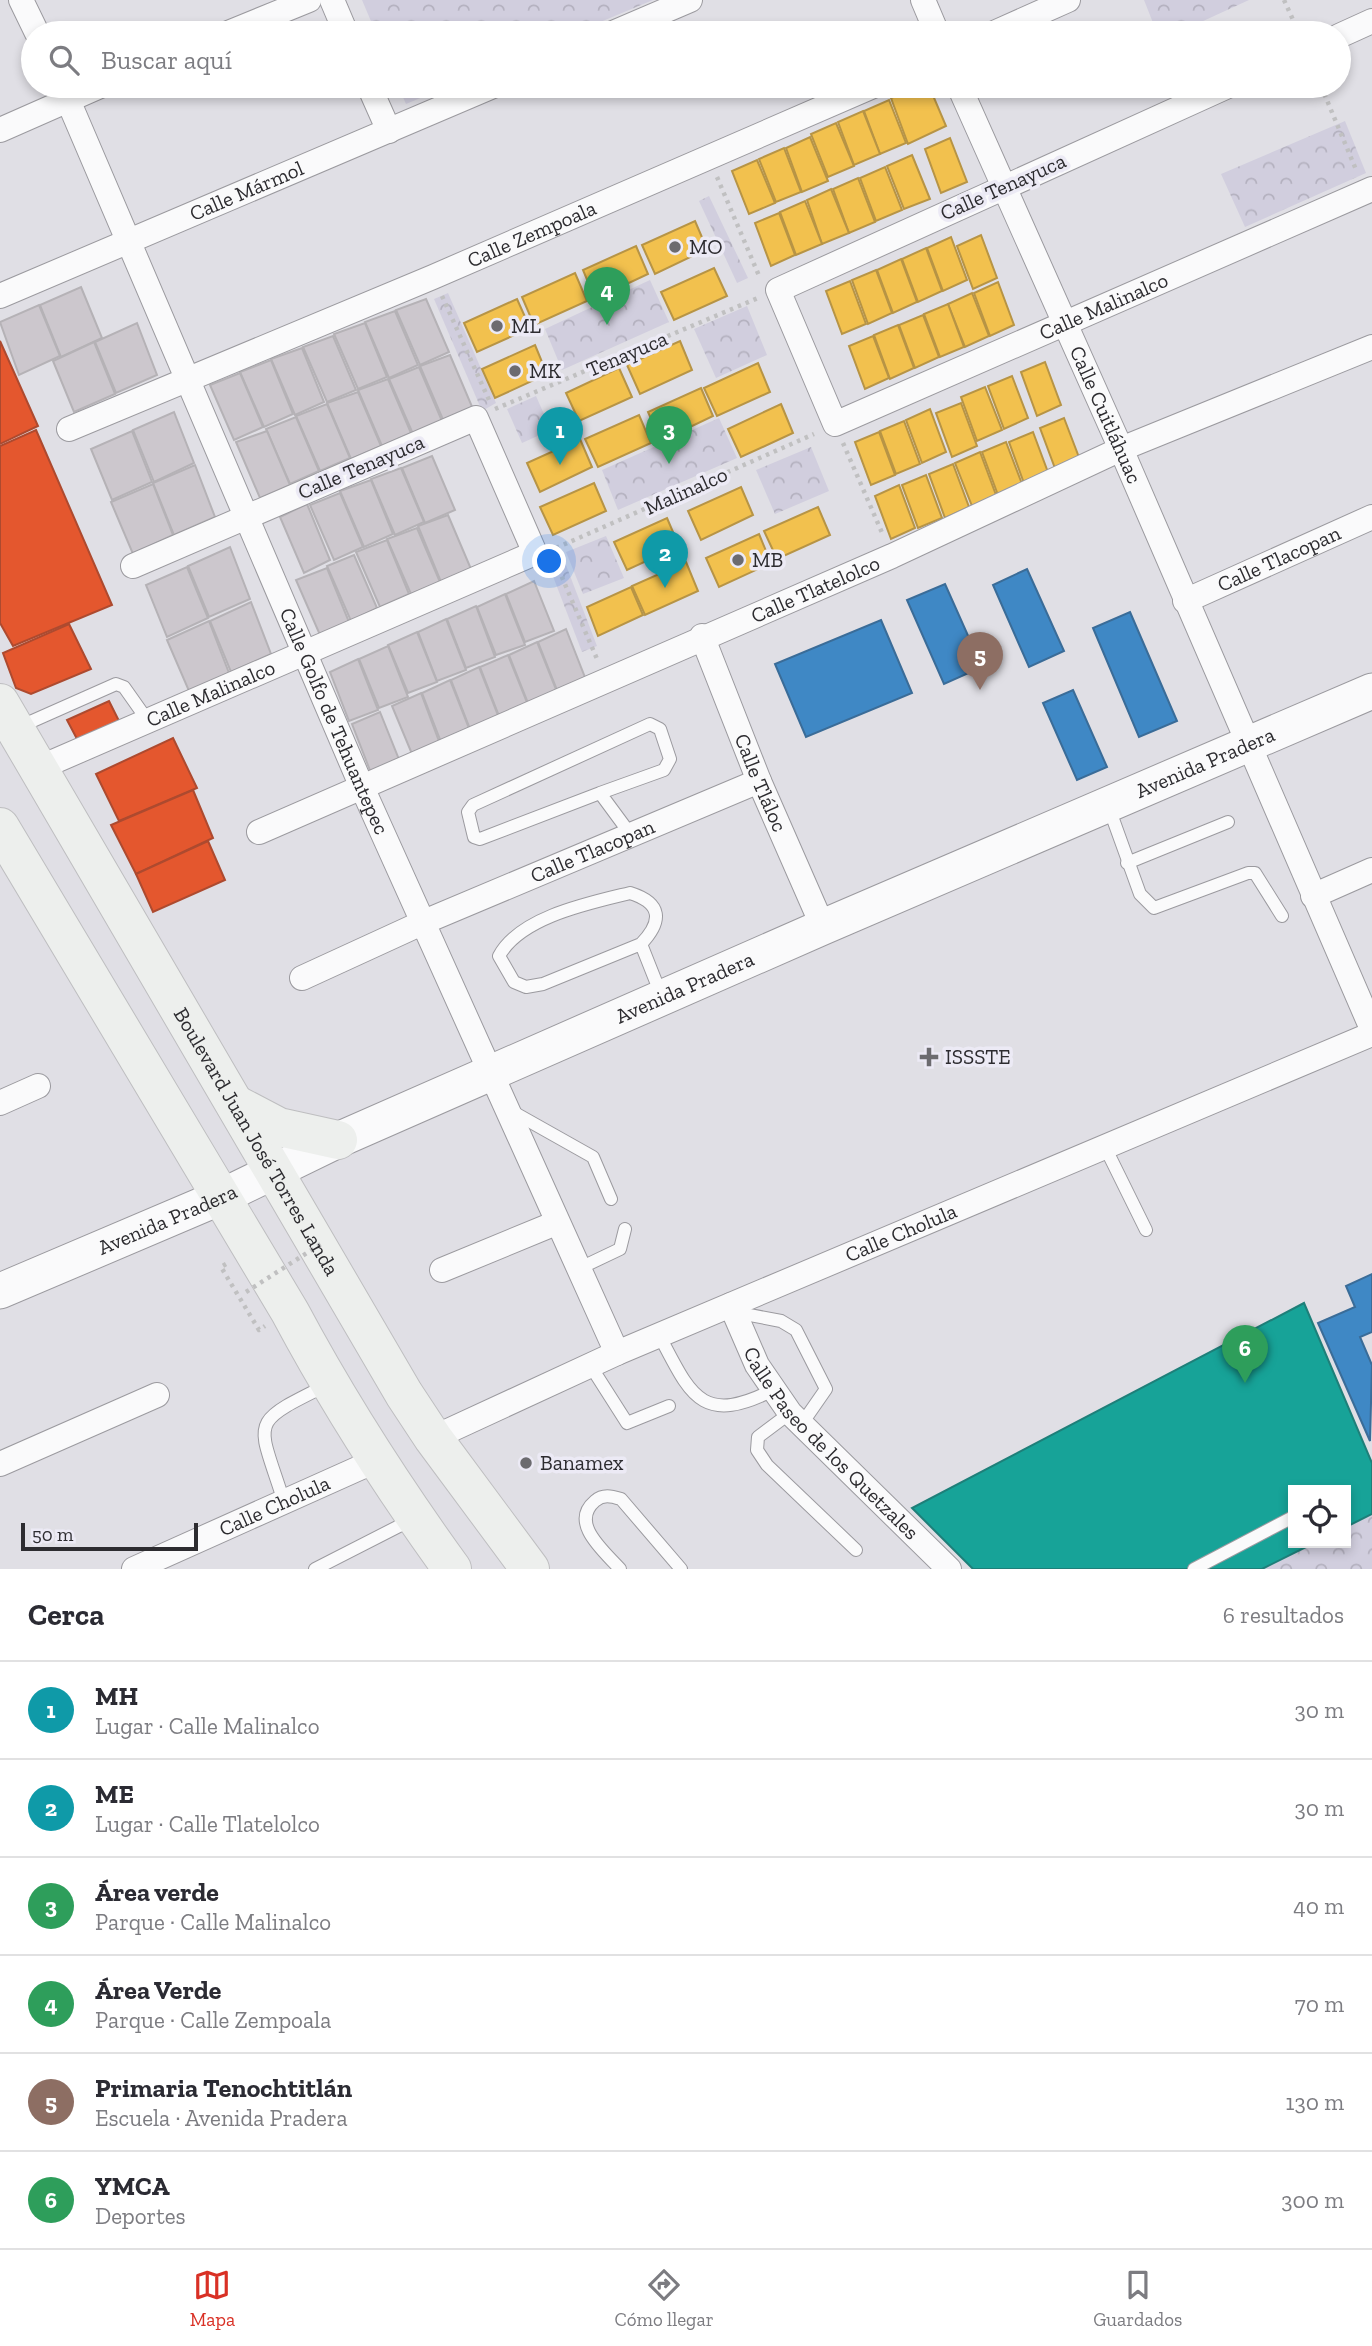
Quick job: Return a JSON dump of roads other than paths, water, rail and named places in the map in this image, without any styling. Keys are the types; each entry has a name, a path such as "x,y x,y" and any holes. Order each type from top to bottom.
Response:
{"main road":[{"name":"Boulevard Juan José Torres Landa","path":"8,716 275,1170 297,1214 433,1438 530,1569"},
{"path":"0,827 290,1312 328,1384 375,1461 452,1569"},
{"path":"234,1104 279,1126 338,1140"}],"street":[{"path":"21,0 31,21"},
{"path":"257,21 309,0"},
{"path":"332,0 341,21"},
{"path":"641,21 690,0"},
{"path":"923,0 932,21"},
{"path":"1021,21 1068,0"},
{"path":"1351,31 1372,21"},
{"path":"0,130 55,98"},
{"name":"Calle Golfo de Tehuantepec","path":"68,98 361,785 556,1223 617,1353"},
{"path":"374,98 389,131"},
{"name":"Calle Mármol","path":"0,296 130,243 465,98"},
{"name":"Calle Zempoala","path":"69,429 433,277 845,98"},
{"name":"Calle Cuitláhuac","path":"964,98 1063,325 1121,449 1372,1031"},
{"name":"Calle Tenayuca","path":"835,425 772,292 1201,98"},
{"name":"Calle Malinalco","path":"835,425 1369,191"},
{"name":"Calle Tlatelolco","path":"259,832 361,785 606,681 702,636 892,556 1121,449 1372,347"},
{"name":"Calle Tenayuca","path":"133,566 485,414 543,552"},
{"name":"Calle Tlacopan","path":"1185,601 1372,517"},
{"name":"Calle Malinalco","path":"40,768 543,552"},
{"name":"Calle Tláloc","path":"702,636 759,782 823,927"},
{"name":"Avenida Pradera","path":"0,1291 221,1197 338,1140 662,997 1372,691"},
{"name":"Calle Tlacopan","path":"302,978 424,922 759,782"},
{"path":"1313,896 1372,870"},
{"name":"Calle Cholula","path":"433,1438 617,1353 732,1308 1372,1031"},
{"path":"0,1103 38,1086"},
{"path":"442,1270 556,1223"},
{"name":"Calle Paseo de los Quetzales","path":"732,1308 757,1365 796,1419 949,1569"},
{"path":"0,1464 157,1395"},
{"name":"Calle Cholula","path":"134,1569 375,1461"}],"lane":[{"path":"8,716 116,684 124,687 148,721"},
{"path":"650,724 660,729 670,759 664,770 600,793 480,839 474,837 468,812 473,805 650,724"},
{"path":"600,793 631,835"},
{"path":"1108,804 1140,894 1154,908 1248,873 1255,873 1282,916"},
{"path":"1127,863 1228,822"},
{"path":"630,893 643,897 652,906 658,919 655,930 641,944 543,984 527,987 514,982 499,956 507,941 538,921 630,893"},
{"path":"641,944 662,997"},
{"path":"506,1109 593,1157 611,1199"},
{"path":"1105,1147 1146,1230"},
{"path":"578,1269 620,1249 625,1229"},
{"path":"732,1308 781,1321 796,1330 826,1389 796,1419 758,1437 757,1450 767,1465 856,1550"},
{"path":"659,1335 690,1391 703,1403 716,1406 756,1399 773,1390"},
{"path":"590,1366 627,1423 668,1406"},
{"path":"284,1502 263,1434 267,1419 276,1411 328,1384"},
{"path":"620,1569 587,1531 584,1520 587,1507 599,1497 621,1499 681,1569"},
{"path":"315,1569 415,1518"},
{"path":"1194,1569 1288,1520"}],"place":[{"name":"MO","path":"675,247"},
{"name":"Área Verde","path":"607,325"},
{"name":"ML","path":"497,326"},
{"name":"MK","path":"515,371"},
{"name":"Área verde","path":"669,464"},
{"name":"MH","path":"560,465"},
{"name":"MB","path":"738,560"},
{"name":"ME","path":"665,588"},
{"name":"Primaria Tenochtitlán","path":"980,690"},
{"name":"ISSSTE","path":"929,1057"},
{"name":"YMCA","path":"1245,1383"},
{"name":"Banamex","path":"526,1463"}]}
